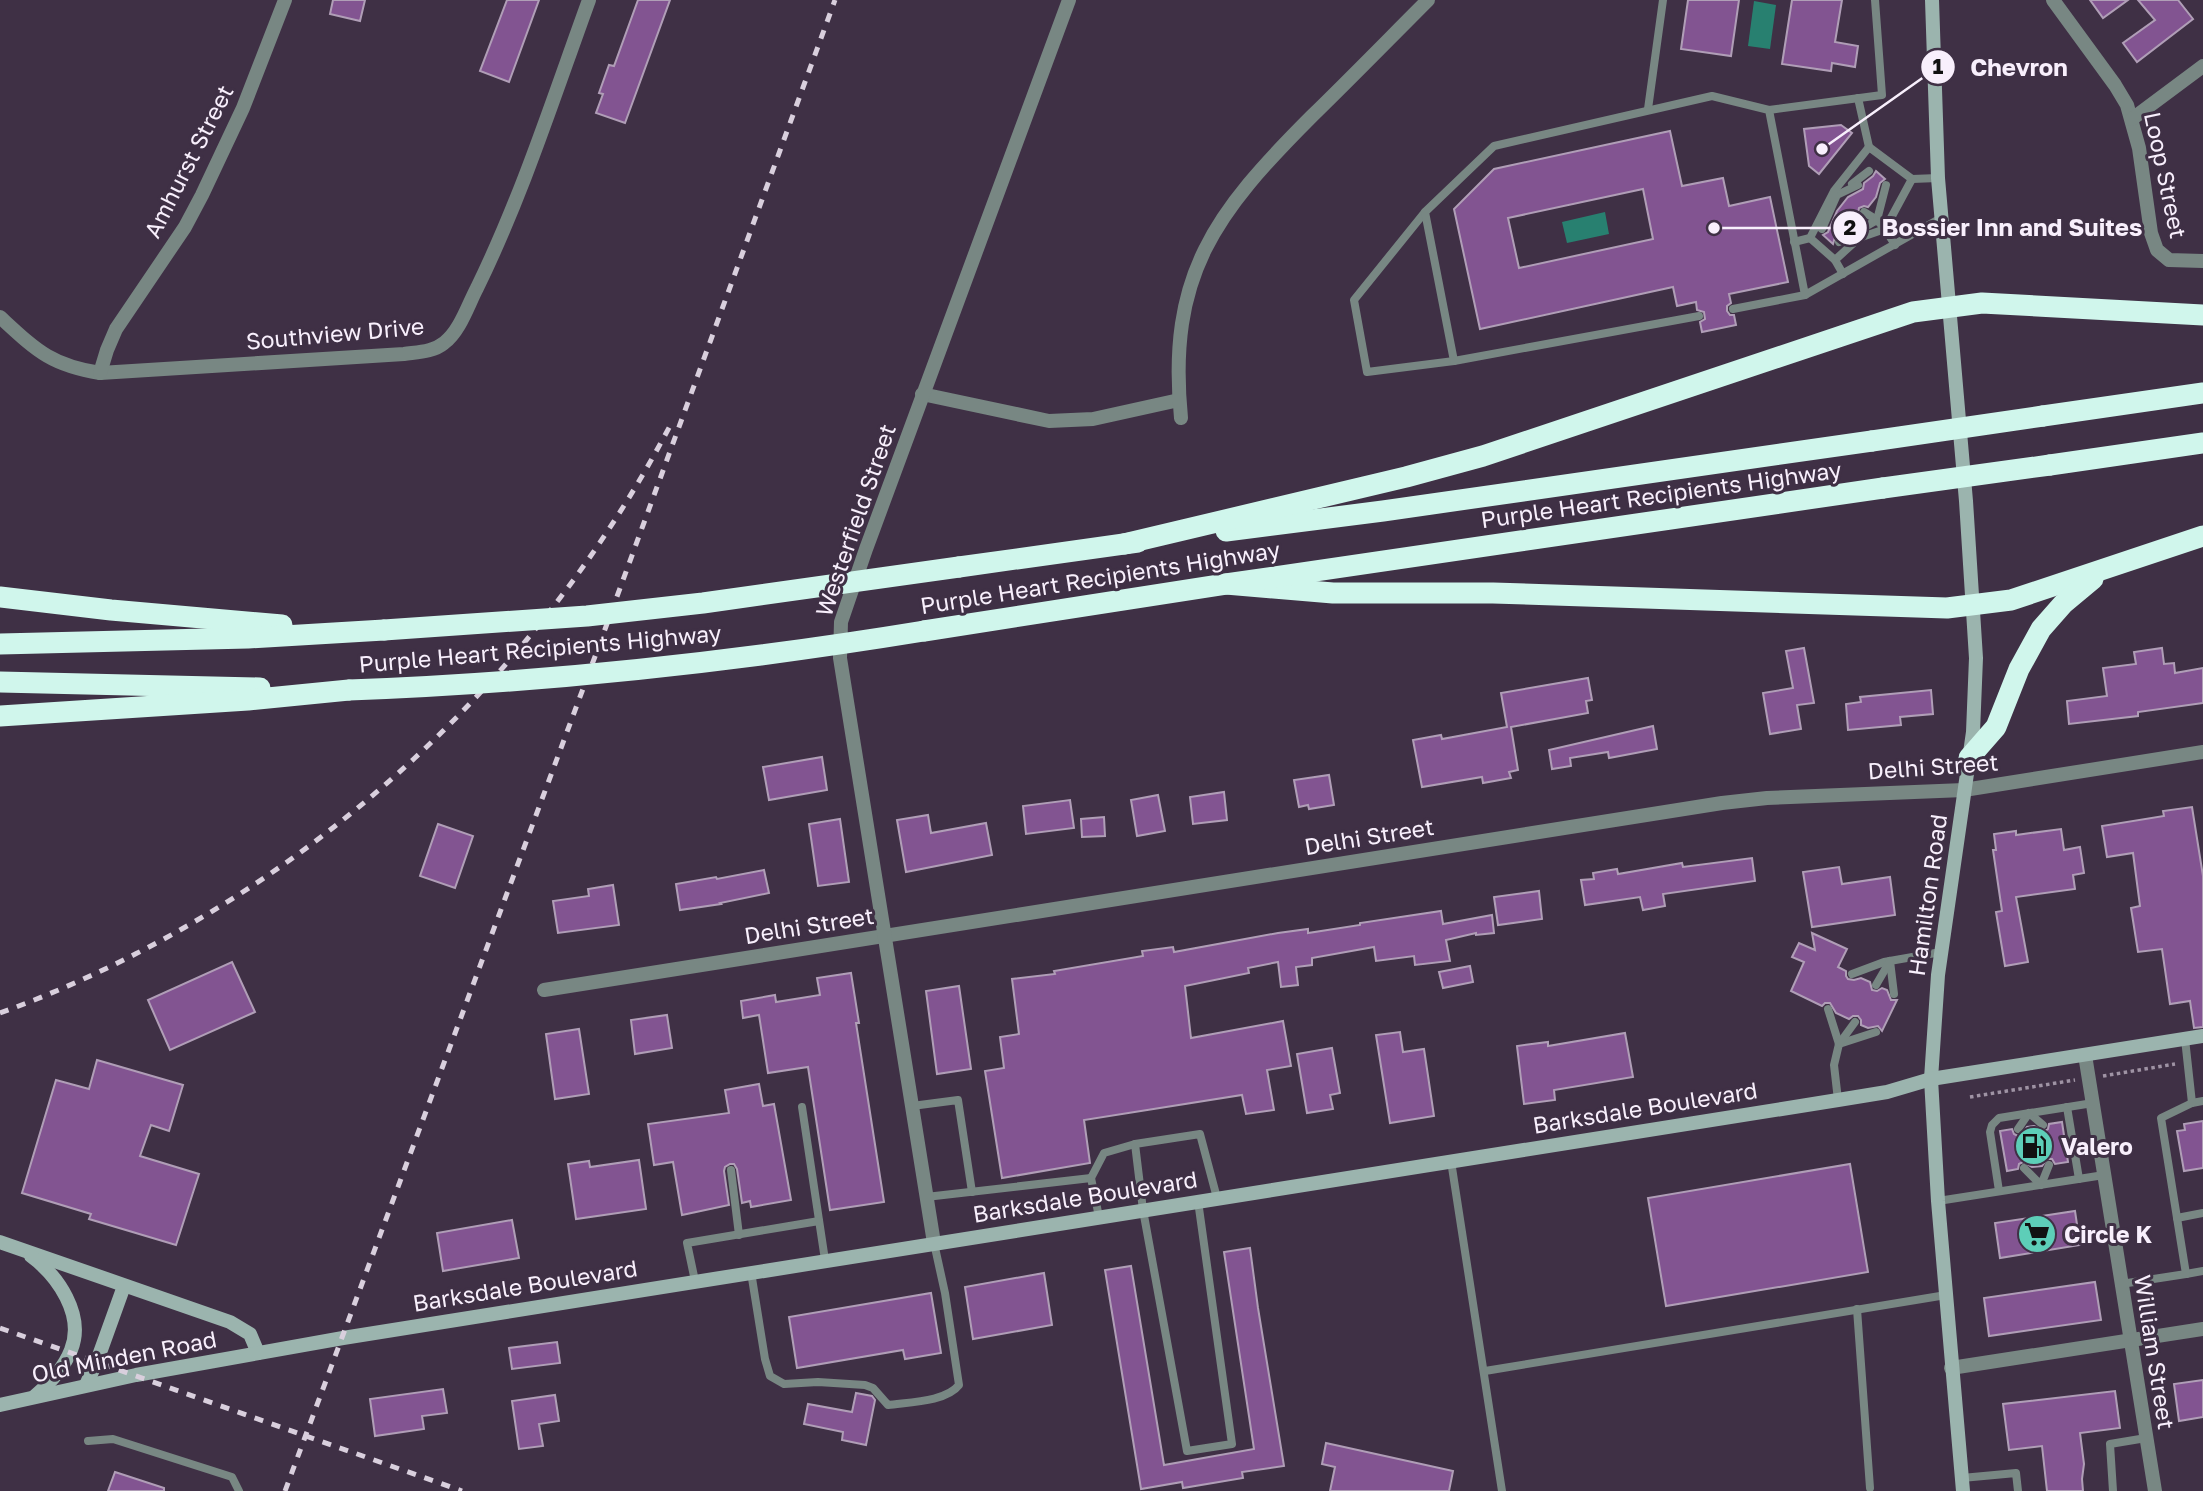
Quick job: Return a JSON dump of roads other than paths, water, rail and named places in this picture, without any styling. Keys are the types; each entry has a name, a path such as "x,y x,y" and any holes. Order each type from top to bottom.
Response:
{"highway":[{"path":"1124,544 1483,456 1913,312 1982,303 2203,315"},
{"name":"Purple Heart Recipients Highway","path":"0,644 248,638 613,613 703,603 1383,511 2203,393"},
{"name":"Purple Heart Recipients Highway","path":"0,682 349,690 444,687 695,664 1226,584 2203,443"},
{"path":"1226,584 1344,594 1493,593 1928,608 1974,606 2011,600 2203,536"},
{"path":"1969,758 1996,727 2023,661 2050,616 2075,593 2111,568"},
{"path":"0,597 111,610 350,631"},
{"path":"0,716 248,701 349,690"}],"main road":[{"name":"Hamilton Road","path":"1932,0 1938,178 1974,606 1976,695 1941,952 1931,1079 1951,1368 1963,1484"},
{"name":"Barksdale Boulevard","path":"258,1353 825,1260 1838,1100 1931,1079 2203,1037"},
{"path":"0,1242 230,1322 250,1334 258,1353"},
{"path":"21,1250 42,1266 61,1286 68,1300 75,1330 71,1352 50,1383 34,1397"},
{"path":"86,1385 124,1286"},
{"name":"Old Minden Road","path":"0,1405 86,1385 258,1353"}],"street":[{"name":"Amhurst Street","path":"100,373 116,329 185,227 213,172 243,108 285,0"},
{"name":"Southview Drive","path":"0,317 42,354 61,364 100,373 433,349 446,342 455,331 506,225 589,0"},
{"name":"Westerfield Street","path":"934,1243 840,658 840,631 866,549 922,394 1069,0"},
{"path":"1181,418 1178,356 1183,313 1201,257 1222,218 1265,163 1428,0"},
{"name":"Loop Street","path":"2053,0 2127,105 2139,148 2151,233 2157,250 2169,260 2203,261"},
{"path":"2132,119 2203,66"},
{"path":"922,394 1049,421 1093,419 1179,400"},
{"name":"Delhi Street","path":"544,990 1722,803 1767,798 1964,790 2203,752"},
{"name":"William Street","path":"2085,1055 2155,1491"},
{"path":"1951,1368 2203,1329"}],"lane":[{"path":"1648,109 1663,0"},
{"path":"1699,316 1454,361 1367,372 1354,300 1425,212 1494,146 1712,96 1769,110 1882,95 1875,0"},
{"path":"1858,99 1868,147 1912,179 1938,178"},
{"path":"1769,110 1805,295"},
{"path":"1794,242 1810,238 1836,193 1868,147"},
{"path":"1822,229 1836,193 1869,171"},
{"path":"1835,260 1859,238 1885,229 1912,179"},
{"path":"1836,193 1858,185"},
{"path":"1839,242 1877,220 1886,185"},
{"path":"1836,193 1846,200"},
{"path":"1833,216 1836,193"},
{"path":"1875,198 1877,220"},
{"path":"1425,212 1454,361"},
{"path":"1864,212 1877,220 1895,245"},
{"path":"1732,309 1805,295 1941,218"},
{"path":"1849,230 1877,220"},
{"path":"1810,238 1835,260 1843,274"},
{"path":"1852,974 1891,961 1941,952"},
{"path":"1875,985 1891,961"},
{"path":"1891,961 1895,994"},
{"path":"1828,1009 1839,1044"},
{"path":"1838,1100 1834,1065 1839,1044 1855,1022"},
{"path":"1839,1044 1876,1032"},
{"path":"2185,1039 2192,1103"},
{"path":"912,1106 958,1100 972,1192"},
{"path":"2186,1274 2161,1118 2192,1103 2203,1101"},
{"path":"1999,1191 1990,1132 1992,1125 1999,1118 2093,1103"},
{"path":"802,1107 825,1260"},
{"path":"2067,1107 2079,1179"},
{"path":"2029,1113 2043,1125"},
{"path":"2018,1129 2029,1113"},
{"path":"1099,1217 1091,1178 1104,1153 1135,1144 1200,1134 1217,1198"},
{"path":"1135,1144 1143,1210 1187,1451 1232,1444 1198,1201"},
{"path":"1451,1161 1502,1491"},
{"path":"2041,1185 2049,1165"},
{"path":"2024,1168 2041,1185"},
{"path":"731,1170 738,1235"},
{"path":"1938,1201 2104,1175"},
{"path":"926,1197 1091,1178"},
{"path":"2177,1218 2203,1213"},
{"path":"695,1281 687,1243 819,1221"},
{"path":"751,1272 770,1376 784,1384 818,1382 865,1385 873,1388 888,1405 945,1396 955,1391 959,1385 945,1293 934,1243"},
{"path":"2121,1284 2203,1271"},
{"path":"1485,1371 1946,1294"},
{"path":"1857,1309 1870,1488"},
{"path":"2113,1491 2110,1444 2146,1437"},
{"path":"88,1441 113,1439 172,1457 232,1477 239,1491"},
{"path":"1963,1484 2016,1473 2018,1491"}],"railway":[{"path":"285,1491 835,0"},
{"path":"0,1013 105,969 206,915 302,851 391,780 473,700 548,614 614,521 672,422"},
{"path":"0,1328 462,1491"}],"place":[{"name":"Chevron","path":"1822,149"},
{"name":"Bossier Inn and Suites","path":"1714,228"},
{"name":"Valero","path":"2034,1146"},
{"name":"Circle K","path":"2037,1234"}]}
